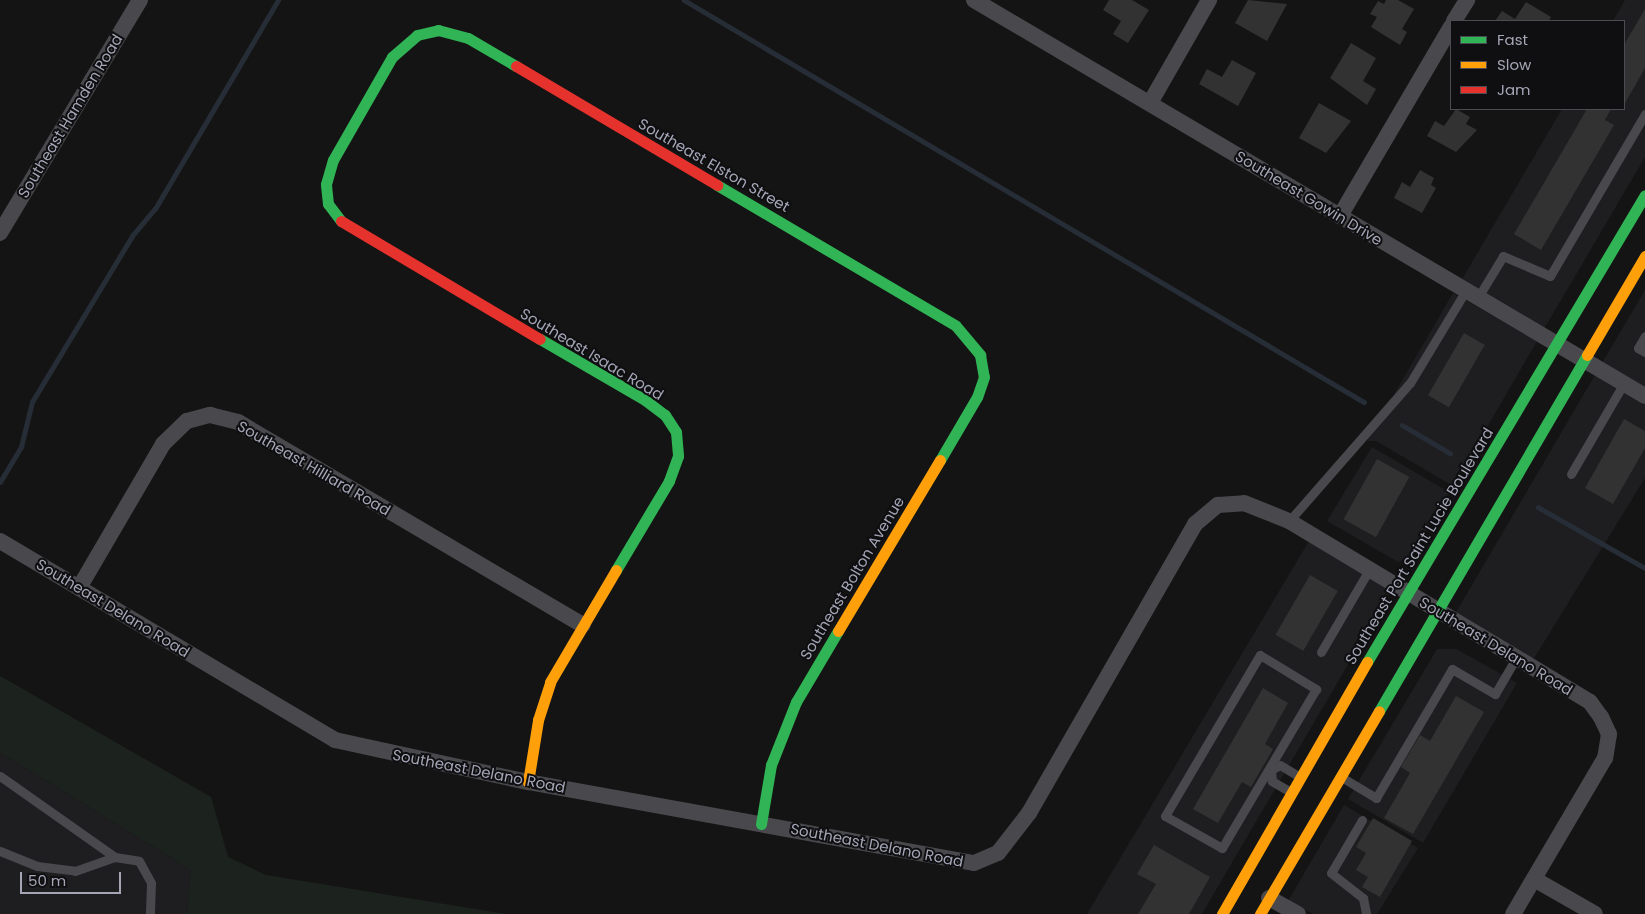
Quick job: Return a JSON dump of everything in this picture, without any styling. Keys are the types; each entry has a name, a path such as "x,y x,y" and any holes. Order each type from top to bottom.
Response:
{"street":[{"name":"Southeast Hamden Road","path":"0,233 140,0"},
{"name":"Southeast Gowin Drive","path":"974,0 1645,396"},
{"path":"1150,103 1209,0"},
{"path":"1455,20 1467,0"},
{"path":"1340,216 1450,29"},
{"name":"Southeast Elston Street","path":"417,35 438,30 468,38 956,326 980,355"},
{"name":"Southeast Isaac Road","path":"417,35 392,57 333,160 326,184 328,204 340,221 363,237 644,400 665,415 676,432 678,456 669,481 550,682 538,720 528,782"},
{"name":"Southeast Port Saint Lucie Boulevard","path":"1222,914 1406,593 1557,345 1645,195"},
{"path":"1260,914 1645,256"},
{"name":"Southeast Bolton Avenue","path":"761,824 771,765 792,709 977,397 984,377 980,355"},
{"name":"Southeast Hilliard Road","path":"79,588 163,444 187,421 210,414 238,422 583,625"},
{"name":"Southeast Delano Road","path":"0,541 335,740 528,782 761,824 953,862 974,863 998,853 1029,813 1195,524 1218,505 1244,503 1289,521 1437,612 1590,702 1609,734 1605,758 1534,879"},
{"path":"1513,914 1534,879 1595,914"},
{"path":"1269,898 1298,914"}],"lane":[{"path":"1289,521 1410,383 1471,295 1503,256 1550,276 1645,114"},
{"path":"1645,336 1638,348 1645,352"},
{"path":"1572,474 1624,383"},
{"path":"1321,652 1369,570"},
{"path":"1291,793 1272,781 1271,770 1316,689 1260,655 1165,816 1222,848 1271,770 1280,765 1300,777"},
{"path":"1340,777 1376,798 1452,669 1494,694 1516,658"},
{"path":"0,776 114,857 139,861 151,883 150,914"},
{"path":"1362,820 1331,873 1363,898 1366,914"},
{"path":"0,851 38,866 75,872 114,857"}],"shaded area":[{"path":"1625,0 1645,0 1645,157 1544,329 1461,281 1561,110 1625,110 1625,20 1614,20"},
{"path":"1645,290 1645,387 1602,363"},
{"path":"1453,293 1537,341 1453,486 1376,441 1367,441"},
{"path":"1595,375 1645,404 1645,478 1533,660 1455,614"},
{"path":"1372,447 1449,492 1411,557 1398,562 1327,521"},
{"path":"1309,541 1391,591 1202,914 1087,914"},
{"path":"1437,649 1456,649 1517,683 1423,843 1348,799"},
{"path":"0,676 211,797 228,857 266,875 506,914 187,914 191,870 0,752"},
{"path":"0,752 191,870 187,914 0,914"},
{"path":"1344,805 1418,848 1377,914 1313,914 1288,901"}],"building":[{"path":"1109,0 1132,0 1149,10 1128,43 1113,34 1121,21 1103,10"},
{"path":"1248,0 1287,4 1267,41 1235,23"},
{"path":"1386,0 1398,0 1414,9 1402,29 1407,32 1400,45 1371,27 1377,17 1370,14 1378,1 1384,4"},
{"path":"1526,2 1551,17 1550,20 1496,20 1502,11 1515,19"},
{"path":"1645,9 1645,68 1625,103 1625,43"},
{"path":"1351,43 1376,58 1363,81 1376,89 1367,105 1330,78"},
{"path":"1232,60 1256,73 1238,106 1199,84 1207,69 1222,77"},
{"path":"1319,103 1351,121 1326,153 1299,138"},
{"path":"1455,110 1458,110 1470,117 1466,124 1477,130 1456,152 1427,136 1435,121 1444,126"},
{"path":"1586,110 1610,110 1605,120 1614,125 1541,250 1514,234"},
{"path":"1420,170 1434,178 1431,185 1436,188 1422,213 1394,198 1402,182 1410,187"},
{"path":"1464,333 1485,345 1449,407 1428,395"},
{"path":"1624,419 1645,431 1645,448 1613,504 1585,488"},
{"path":"1377,459 1409,477 1376,537 1344,519"},
{"path":"1310,575 1338,591 1303,651 1276,635"},
{"path":"1263,688 1288,703 1265,744 1273,749 1251,787 1242,782 1218,823 1193,809"},
{"path":"1456,696 1484,712 1413,834 1384,818 1410,773 1401,767 1420,735 1430,741"},
{"path":"1373,818 1412,841 1380,897 1362,887 1368,877 1356,870 1366,853 1356,847"},
{"path":"1154,845 1210,877 1189,914 1138,914 1156,884 1137,874"}],"waterway":[{"path":"0,482 21,447 32,402 132,236 155,209 278,0"},
{"path":"684,0 1364,402"},
{"path":"1402,425 1450,453"},
{"path":"1538,507 1645,568"}],"traffic: fast":[{"path":"341,221 328,204 326,184 333,160 392,57 417,35 438,30 468,38 516,66"},
{"path":"717,185 956,326 980,355 984,377 977,397 940,460"},
{"path":"1367,662 1645,195"},
{"path":"540,339 645,400 665,415 676,432 678,456 669,481 616,570"},
{"path":"1379,711 1587,355"},
{"path":"761,824 771,765 796,702 838,631"}],"traffic: slow":[{"path":"1587,355 1645,256"},
{"path":"838,631 940,460"},
{"path":"528,782 538,720 550,682 616,570"},
{"path":"1222,914 1367,662"},
{"path":"1260,914 1379,711"}],"traffic: jam":[{"path":"516,66 717,185"},
{"path":"341,221 540,339"}]}
